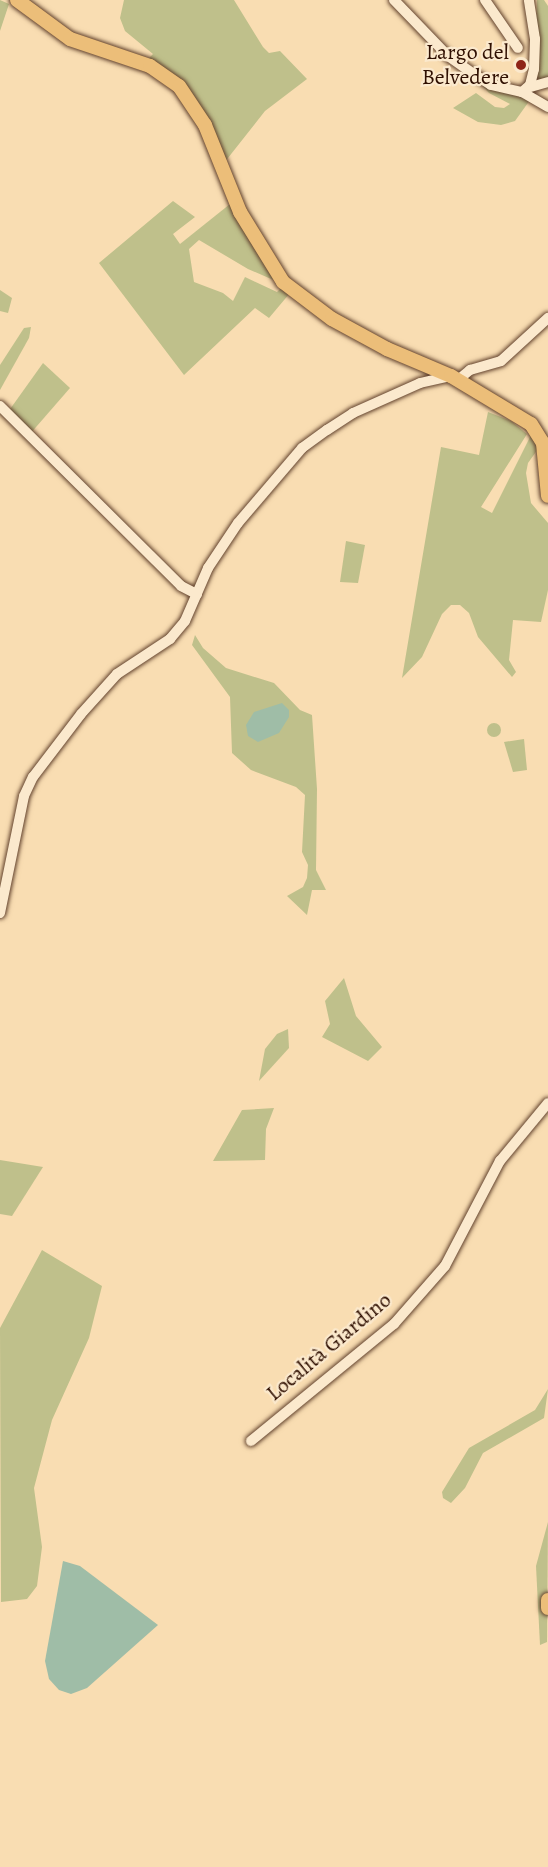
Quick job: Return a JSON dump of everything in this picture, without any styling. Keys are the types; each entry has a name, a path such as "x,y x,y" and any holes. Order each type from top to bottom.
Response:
{"main road":[{"path":"17,0 70,39 167,76 205,125 235,202 283,282 332,319 387,349 455,378 522,418 539,433 548,496"},
{"path":"548,1599 548,1608"}],"street":[{"path":"394,0 448,56 491,85 525,90 548,82"},
{"path":"486,0 518,48"},
{"path":"525,90 534,69 529,0"},
{"path":"525,90 548,107"},
{"path":"0,913 24,796 33,777 81,714 117,674 170,639 185,621 223,543 302,448 353,413 420,383 455,378 470,370 501,361 548,318"},
{"path":"0,406 181,586 197,594"},
{"name":"Località Giardino","path":"251,1441 394,1324 445,1266 500,1161 548,1103"}],"green space":[{"path":"0,0 9,4 0,31"},
{"path":"124,0 234,0 263,47 269,53 280,51 307,79 265,111 224,163 212,137 148,59 153,54 125,31 120,18"},
{"path":"537,0 544,0 548,6 548,79 534,84"},
{"path":"476,79 530,100 515,121 501,125 478,122 453,108 476,93 495,107 504,108 510,104 489,93"},
{"path":"218,173 278,282 248,269 199,240 189,249 194,282 223,293 233,301 245,277 277,292 283,286 290,293 269,318 255,308 184,375 99,263 173,201 195,217 173,234 180,244 230,204"},
{"path":"0,290 12,298 8,313 0,311"},
{"path":"31,327 29,338 0,390 0,365 24,328"},
{"path":"43,363 70,388 30,434 8,412"},
{"path":"488,412 511,421 527,434 481,507 492,513 531,435 538,449 528,463 526,473 531,503 548,523 548,590 541,622 513,620 509,660 516,672 512,677 478,637 469,613 460,605 451,605 442,614 422,657 402,678 441,447 479,455"},
{"path":"346,541 365,545 358,583 340,582"},
{"path":"195,635 203,648 226,668 274,683 300,710 312,715 317,789 316,870 326,890 312,890 307,915 287,896 303,887 307,878 308,865 302,852 305,795 296,787 251,770 232,753 230,697 192,645"},
{"path":"494,723 499,725 501,730 499,735 494,737 489,735 487,730 489,725"},
{"path":"524,739 527,770 513,772 504,742"},
{"path":"344,978 356,1016 382,1047 368,1061 322,1037 330,1024 325,1001"},
{"path":"288,1029 289,1048 259,1081 265,1049 277,1034"},
{"path":"274,1108 266,1129 265,1160 213,1161 242,1110"},
{"path":"0,1160 43,1167 12,1216 0,1214"},
{"path":"42,1250 102,1286 89,1338 52,1420 34,1488 42,1547 37,1586 27,1599 1,1602 0,1328"},
{"path":"548,1389 544,1418 483,1453 465,1488 451,1503 443,1498 442,1492 469,1448 535,1410"},
{"path":"548,1522 547,1642 540,1645 536,1566"}],"shaded area":[{"path":"282,703 289,710 289,717 279,733 258,742 248,736 246,725 254,712"},
{"path":"63,1561 80,1566 158,1625 87,1688 71,1694 59,1690 49,1679 45,1661"}],"place":[{"name":"Largo del Belvedere","path":"521,65"}]}
